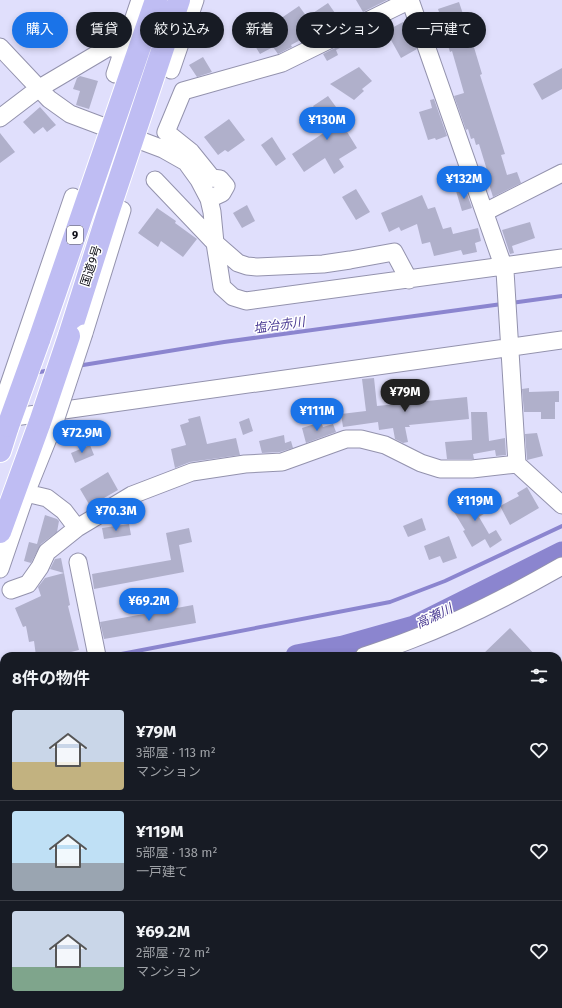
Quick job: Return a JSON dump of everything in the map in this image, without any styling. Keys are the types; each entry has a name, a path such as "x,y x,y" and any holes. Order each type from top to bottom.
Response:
{"highway":[{"name":"国道9号","path":"0,451 3,419 31,340 64,268 112,130 131,49 156,0"},
{"name":"国道9号","path":"0,532 47,422 77,335 115,213 134,137 185,6"}],"street":[{"path":"115,74 131,49 131,26 140,0"},
{"path":"209,199 222,193 226,186 220,179 212,178 191,152 166,132 183,91 282,63 410,0 504,267 517,464 562,505"},
{"path":"170,70 185,6"},
{"path":"0,47 49,99 70,114 134,137 163,149 186,162 209,199 222,287 233,297 246,301 562,258"},
{"path":"0,118 38,88 110,47 131,49"},
{"path":"485,212 562,173"},
{"path":"155,180 215,242 238,263 257,267 324,264 394,252 409,280"},
{"path":"31,340 44,281 73,197"},
{"path":"77,335 112,243 115,213"},
{"path":"44,281 64,268"},
{"path":"3,419 562,340"},
{"path":"0,569 26,493 47,422"},
{"path":"11,590 28,584 40,567 47,552 77,528 132,495 192,472 245,464 282,462 346,439 361,439 385,445 421,463 440,469 472,469 517,464"},
{"path":"26,493 47,498 64,511 77,528"},
{"path":"78,562 96,652"},
{"path":"376,652 410,640 470,614 562,566"}],"building":[{"path":"356,0 387,0 363,12"},
{"path":"459,2 462,12 439,12 438,9"},
{"path":"328,3 334,12 314,12"},
{"path":"299,6 303,12 296,12 296,42 291,45 292,47 278,54 274,48 288,48 288,13"},
{"path":"402,23 402,48 417,49 401,58 394,45 394,27"},
{"path":"256,48 271,48 260,54"},
{"path":"335,48 340,48 336,50 338,55 327,61 323,54"},
{"path":"449,48 474,48 482,74 480,75 505,154 501,155 507,175 517,172 521,183 493,197 488,181 490,180 479,144 476,145 474,138 471,139 468,129 466,130 454,96 464,93 452,51 450,52"},
{"path":"203,57 212,72 197,77 189,65"},
{"path":"359,67 372,81 362,89 364,91 354,100 330,84"},
{"path":"562,68 562,89 542,100 533,84"},
{"path":"80,76 98,81 89,109 76,105 80,91 73,89 77,78"},
{"path":"328,96 336,107 333,109 357,148 339,159 344,167 334,174 325,158 304,172 292,154 328,130 313,106"},
{"path":"434,99 447,136 436,140 435,138 428,140 419,112 432,108 430,100"},
{"path":"40,107 56,125 47,132 43,127 34,134 23,122"},
{"path":"229,119 245,140 228,152 225,150 218,155 204,137"},
{"path":"0,133 15,152 0,163"},
{"path":"272,137 286,159 276,166 261,145"},
{"path":"465,188 472,208 462,211 456,191"},
{"path":"356,189 370,212 356,220 342,197"},
{"path":"422,195 428,209 435,207 443,229 451,227 453,234 478,228 481,241 475,243 477,252 463,255 461,250 434,256 430,242 422,244 417,224 401,231 399,227 389,232 381,213"},
{"path":"247,205 255,221 242,228 233,213"},
{"path":"157,208 176,221 175,223 197,239 183,257 161,241 158,247 138,233"},
{"path":"530,222 535,238 512,246 514,253 510,254 502,230"},
{"path":"374,378 377,406 467,397 469,419 409,425 410,427 405,427 408,442 403,443 395,439 393,428 379,430 378,422 343,427 341,414 366,411 362,379"},
{"path":"529,388 529,392 559,391 559,402 555,402 555,419 541,419 541,412 524,412 522,389"},
{"path":"471,412 487,412 489,441 505,438 506,455 496,456 495,450 473,454 474,459 447,459 445,442 472,440"},
{"path":"200,416 207,444 236,438 240,455 190,462 175,468 171,449 186,445 180,425 189,422 188,419"},
{"path":"249,418 253,431 243,435 239,422"},
{"path":"321,422 323,427 333,424 336,432 306,443 302,428"},
{"path":"537,433 543,456 527,460 525,434"},
{"path":"284,435 285,443 291,441 293,448 280,452 262,453 259,441"},
{"path":"90,445 94,455 75,463 71,453"},
{"path":"108,472 118,490 90,506 80,489"},
{"path":"527,487 539,508 510,525 500,506 519,496 517,493"},
{"path":"475,493 487,512 479,517 489,534 496,530 502,540 490,548 485,539 472,547 463,531 465,530 451,507"},
{"path":"45,515 59,521 57,532 41,544 31,563 24,561 29,542 37,544"},
{"path":"422,518 426,530 408,537 403,526"},
{"path":"129,524 131,535 104,539 102,528"},
{"path":"189,528 192,542 179,545 184,572 94,589 92,574 171,560 166,533"},
{"path":"449,536 457,558 443,563 440,556 429,560 424,546"},
{"path":"61,558 64,573 50,569 55,559"},
{"path":"64,573 70,605 68,606 79,650 71,652 35,652 34,641 29,642 26,626 23,627 15,608 41,596 38,587 45,578"},
{"path":"193,605 196,623 104,639 100,622"},
{"path":"510,628 532,652 485,652"}],"waterway":[{"name":"塩冶赤川","path":"511,303 562,296"},
{"name":"塩冶赤川","path":"77,366 224,342 502,304"},
{"name":"塩冶赤川","path":"34,373 51,370"},
{"path":"132,652 390,602 445,581 562,526"},
{"name":"高瀬川","path":"317,652 343,647 414,627 562,553"}]}
